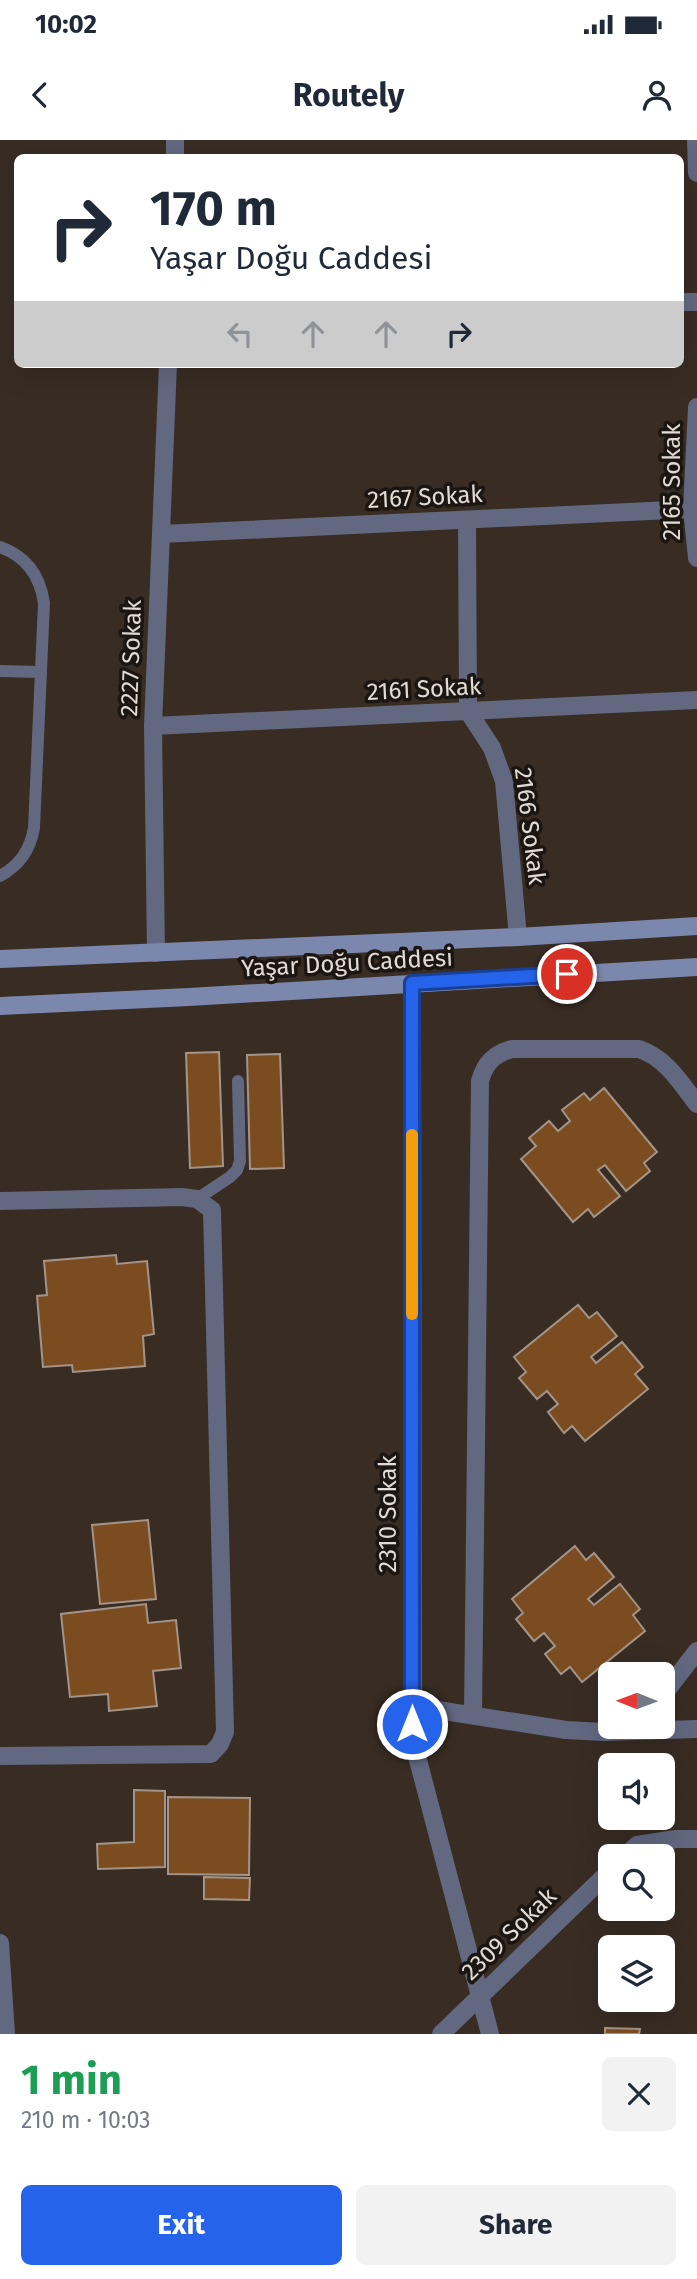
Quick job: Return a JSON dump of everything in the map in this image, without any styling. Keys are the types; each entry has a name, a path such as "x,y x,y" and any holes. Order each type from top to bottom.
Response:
{"main road":[{"name":"Yaşar Doğu Caddesi","path":"0,959 518,937 697,926"},
{"name":"Yaşar Doğu Caddesi","path":"0,1006 697,967"}],"street":[{"path":"696,140 697,173"},
{"name":"2227 Sokak","path":"156,953 153,726 168,368"},
{"name":"2165 Sokak","path":"697,407 692,509 697,558"},
{"name":"2167 Sokak","path":"161,534 692,509"},
{"path":"467,520 468,711"},
{"name":"2161 Sokak","path":"153,726 697,700"},
{"name":"2166 Sokak","path":"468,711 492,748 504,781 518,937"},
{"name":"2310 Sokak","path":"412,983 412,1741 490,2034"},
{"path":"473,1716 480,1081 483,1070 496,1055 512,1049 639,1049 652,1053 663,1061 697,1104"},
{"path":"0,1201 182,1197 197,1199 212,1210 225,1731 220,1744 211,1754 0,1756"},
{"path":"676,1678 697,1651"},
{"path":"412,1706 566,1730 598,1732"},
{"path":"676,1729 697,1729"},
{"path":"644,1844 697,1839"},
{"name":"2309 Sokak","path":"441,2034 598,1883"},
{"path":"0,1943 6,2034"}],"lane":[{"path":"0,547 27,563 41,588 44,603 32,839 21,860 13,869 0,876"},
{"path":"0,671 41,672"},
{"path":"197,1199 237,1170 240,1161 238,1081"}],"building":[{"path":"219,1052 223,1166 190,1168 186,1053"},
{"path":"280,1054 284,1168 250,1169 247,1055"},
{"path":"604,1088 657,1152 644,1163 650,1171 626,1191 605,1165 598,1170 620,1196 594,1217 588,1209 573,1222 521,1159 536,1146 529,1138 549,1121 558,1131 570,1121 562,1110 584,1093 590,1100"},
{"path":"116,1255 117,1264 147,1261 154,1334 143,1336 145,1366 73,1372 72,1365 43,1367 37,1296 47,1295 44,1261"},
{"path":"578,1305 589,1318 597,1312 617,1336 591,1357 596,1363 622,1342 643,1367 635,1374 648,1389 585,1441 572,1426 564,1433 548,1412 558,1404 547,1391 537,1399 519,1378 526,1372 514,1357"},
{"path":"148,1520 156,1599 100,1604 92,1525"},
{"path":"575,1546 586,1560 594,1553 614,1577 588,1599 594,1605 620,1584 640,1609 633,1615 645,1631 607,1662 598,1662 598,1669 582,1682 570,1667 561,1674 545,1654 555,1646 544,1633 534,1641 516,1619 523,1613 512,1599"},
{"path":"146,1604 148,1623 176,1620 181,1668 153,1671 157,1706 109,1711 108,1694 70,1697 61,1614"},
{"path":"134,1790 165,1791 165,1867 98,1869 97,1844 134,1842"},
{"path":"168,1797 250,1798 249,1875 168,1874"},
{"path":"204,1877 250,1878 249,1900 204,1899"},
{"path":"605,2028 640,2029 639,2034 605,2034"}],"slow traffic":[{"path":"412,1135 412,1314"}],"route":[{"path":"412,1724 412,983 567,974"}]}
